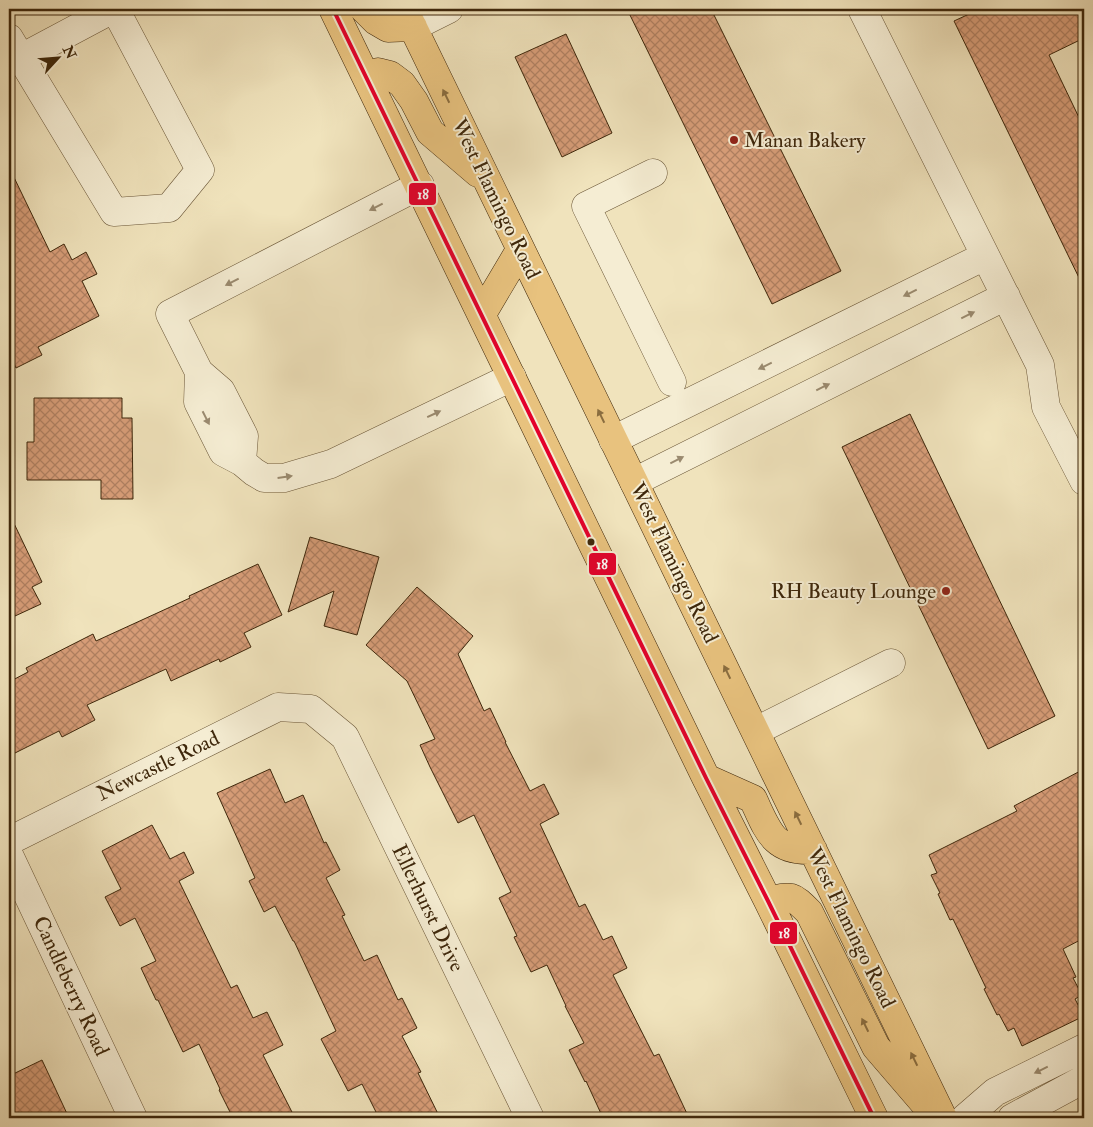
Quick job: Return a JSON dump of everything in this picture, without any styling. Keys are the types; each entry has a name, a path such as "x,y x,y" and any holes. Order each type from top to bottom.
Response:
{"main road":[{"path":"333,9 706,778 874,1118"},
{"path":"364,9 376,22 388,28 408,18"},
{"name":"West Flamingo Road","path":"408,18 943,1118"},
{"path":"366,74 378,72 390,75 402,84 414,100 430,132 486,180"},
{"path":"482,314 520,250"},
{"path":"706,778 753,799 769,832 784,846 799,850 813,850"},
{"path":"768,901 786,897 795,898 809,912 876,1047 938,1118"}],"street":[{"path":"114,9 200,170 169,208 114,212 15,48 114,9"},
{"path":"408,18 449,9"},
{"path":"862,9 1040,365 1046,408 1084,481"},
{"path":"653,173 586,206 672,382"},
{"path":"420,185 170,314 199,372 198,402 223,452 242,462 264,478 284,478 331,464 512,377"},
{"path":"613,440 986,256"},
{"path":"634,482 1006,296"},
{"path":"756,731 891,663"},
{"name":"Newcastle Road","path":"9,840 278,707 311,710"},
{"name":"Ellerhurst Drive","path":"311,710 345,737 530,1118"},
{"name":"Candleberry Road","path":"9,855 133,1118"},
{"path":"965,1118 995,1092 1084,1048"},
{"path":"1012,1118 1084,1080"}],"building":[{"name":"Manan Bakery","path":"627,9 711,9 841,271 772,304"},
{"path":"980,9 1084,9 1084,38 1049,55 1084,128 1084,288 954,21"},
{"path":"566,34 612,133 562,157 515,57"},
{"path":"9,167 50,252 64,244 72,260 86,252 97,274 82,281 99,316 38,347 42,355 16,368 9,353"},
{"path":"34,398 122,398 122,418 132,418 133,499 101,499 101,480 27,480 27,442 34,442"},
{"path":"910,414 1055,716 988,749 842,447"},
{"path":"9,513 42,582 32,587 41,604 15,616 9,603"},
{"path":"310,537 379,557 357,635 324,626 334,591 288,612"},
{"path":"258,564 282,615 244,633 251,647 220,662 219,659 171,681 166,669 87,705 95,720 62,737 59,731 9,756 9,682 28,672 26,668 93,634 96,641 190,598 189,596"},
{"path":"417,587 473,636 458,654 484,711 490,708 530,791 544,784 559,814 540,824 579,907 585,904 603,940 612,936 627,968 613,975 654,1056 659,1054 689,1118 603,1118 569,1050 584,1043 547,965 531,972 514,937 517,936 499,898 511,892 474,815 458,823 420,745 435,739 407,681 366,645"},
{"path":"270,769 285,803 303,795 324,843 326,842 340,870 326,878 345,915 342,916 364,961 377,955 398,1000 402,998 417,1028 402,1036 421,1072 418,1073 440,1118 379,1118 362,1084 348,1091 321,1039 336,1031 294,941 275,906 264,912 249,881 255,878 217,793"},
{"path":"1084,769 1084,938 1063,949 1076,977 1073,978 1082,995 1075,999 1084,1016 1022,1046 1014,1028 1008,1031 999,1014 997,1015 953,919 950,920 931,875 937,873 929,855 1017,811 1014,806"},
{"path":"152,825 170,859 184,852 194,873 179,881 231,988 237,985 253,1018 267,1012 283,1045 263,1055 295,1118 233,1118 199,1044 183,1052 158,1000 156,1000 141,968 156,961 135,918 120,926 105,897 121,889 102,851"},
{"path":"42,1060 69,1118 9,1118 9,1076"}],"transit line":[{"name":"18","path":"333,9 706,778 874,1118"}],"place":[{"name":"Manan Bakery","path":"734,140"},
{"name":"RH Beauty Lounge","path":"946,591"}]}
